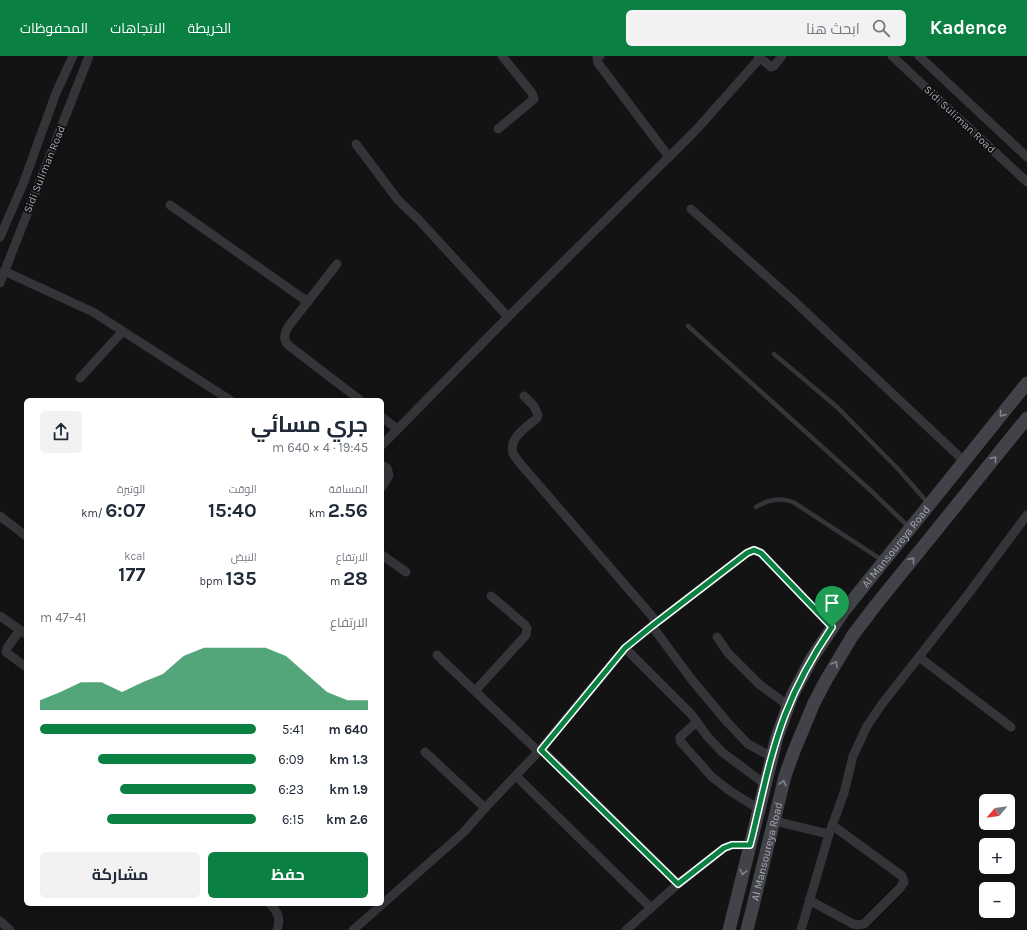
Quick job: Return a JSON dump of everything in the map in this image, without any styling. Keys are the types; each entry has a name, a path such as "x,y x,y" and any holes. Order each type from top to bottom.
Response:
{"main road":[{"name":"Al Mansoureya Road","path":"729,930 772,757 789,706 812,658 832,627 858,593 1027,383"},
{"name":"Al Mansoureya Road","path":"747,930 779,822 785,776 814,703 839,657 853,635 875,606 1027,418"},
{"path":"858,593 875,606"}],"street":[{"name":"Sidi Suliman Road","path":"0,237 23,184 56,94 73,56"},
{"name":"Sidi Suliman Road","path":"0,283 89,56"},
{"path":"498,128 534,98 532,93 502,56"},
{"path":"600,56 597,58 598,63 669,157"},
{"path":"384,443 717,108 759,57 771,67 774,66 782,56"},
{"name":"Sidi Suliman Road","path":"892,56 1027,182"},
{"name":"Sidi Suliman Road","path":"919,56 1027,157"},
{"path":"986,143 998,129"},
{"path":"356,144 398,200 508,317"},
{"path":"170,205 308,302"},
{"path":"691,209 793,300 964,461"},
{"path":"337,264 288,327 284,335 288,345 357,398"},
{"path":"4,272 93,312 227,398"},
{"path":"80,378 122,332"},
{"path":"524,396 534,406 538,415 537,418 514,439 512,445 513,453 654,624 692,680 728,723 748,744 772,757"},
{"path":"384,419 397,429"},
{"path":"384,466 387,468 389,475 384,484"},
{"path":"801,930 828,834 844,793 853,756 867,726 882,704 1027,515"},
{"path":"0,516 24,534"},
{"path":"384,903 456,840 540,751 625,648 747,553 754,550 761,553 832,627"},
{"path":"384,556 406,572"},
{"path":"475,691 526,635 527,632 525,625 491,596"},
{"path":"0,616 23,632 7,648 6,652 24,666"},
{"path":"717,637 728,653 760,685 789,706"},
{"path":"625,648 691,714 707,736 722,752 765,784"},
{"path":"437,655 540,751 678,884"},
{"path":"919,657 1011,727"},
{"path":"697,722 680,738 680,741 712,777 730,791 759,809"},
{"path":"425,752 485,808"},
{"path":"516,776 651,908"},
{"path":"779,822 828,834"},
{"path":"810,900 853,924 868,927 904,882 902,876 832,825"},
{"path":"626,930 678,884 724,848 732,845 750,845"},
{"path":"272,906 277,911 279,917 277,930"},
{"path":"353,930 380,906"},
{"path":"0,921 10,930"}],"lane":[{"path":"688,326 869,489 910,528"},
{"path":"774,354 837,406 900,470 929,504"},
{"path":"756,507 764,502 775,499 786,499 793,502 884,561"}],"route":[{"path":"754,550 761,553 832,627 812,658 792,696 784,716 777,737 750,845 740,844 724,848 678,884 541,750 625,648 751,551 754,550"}]}
